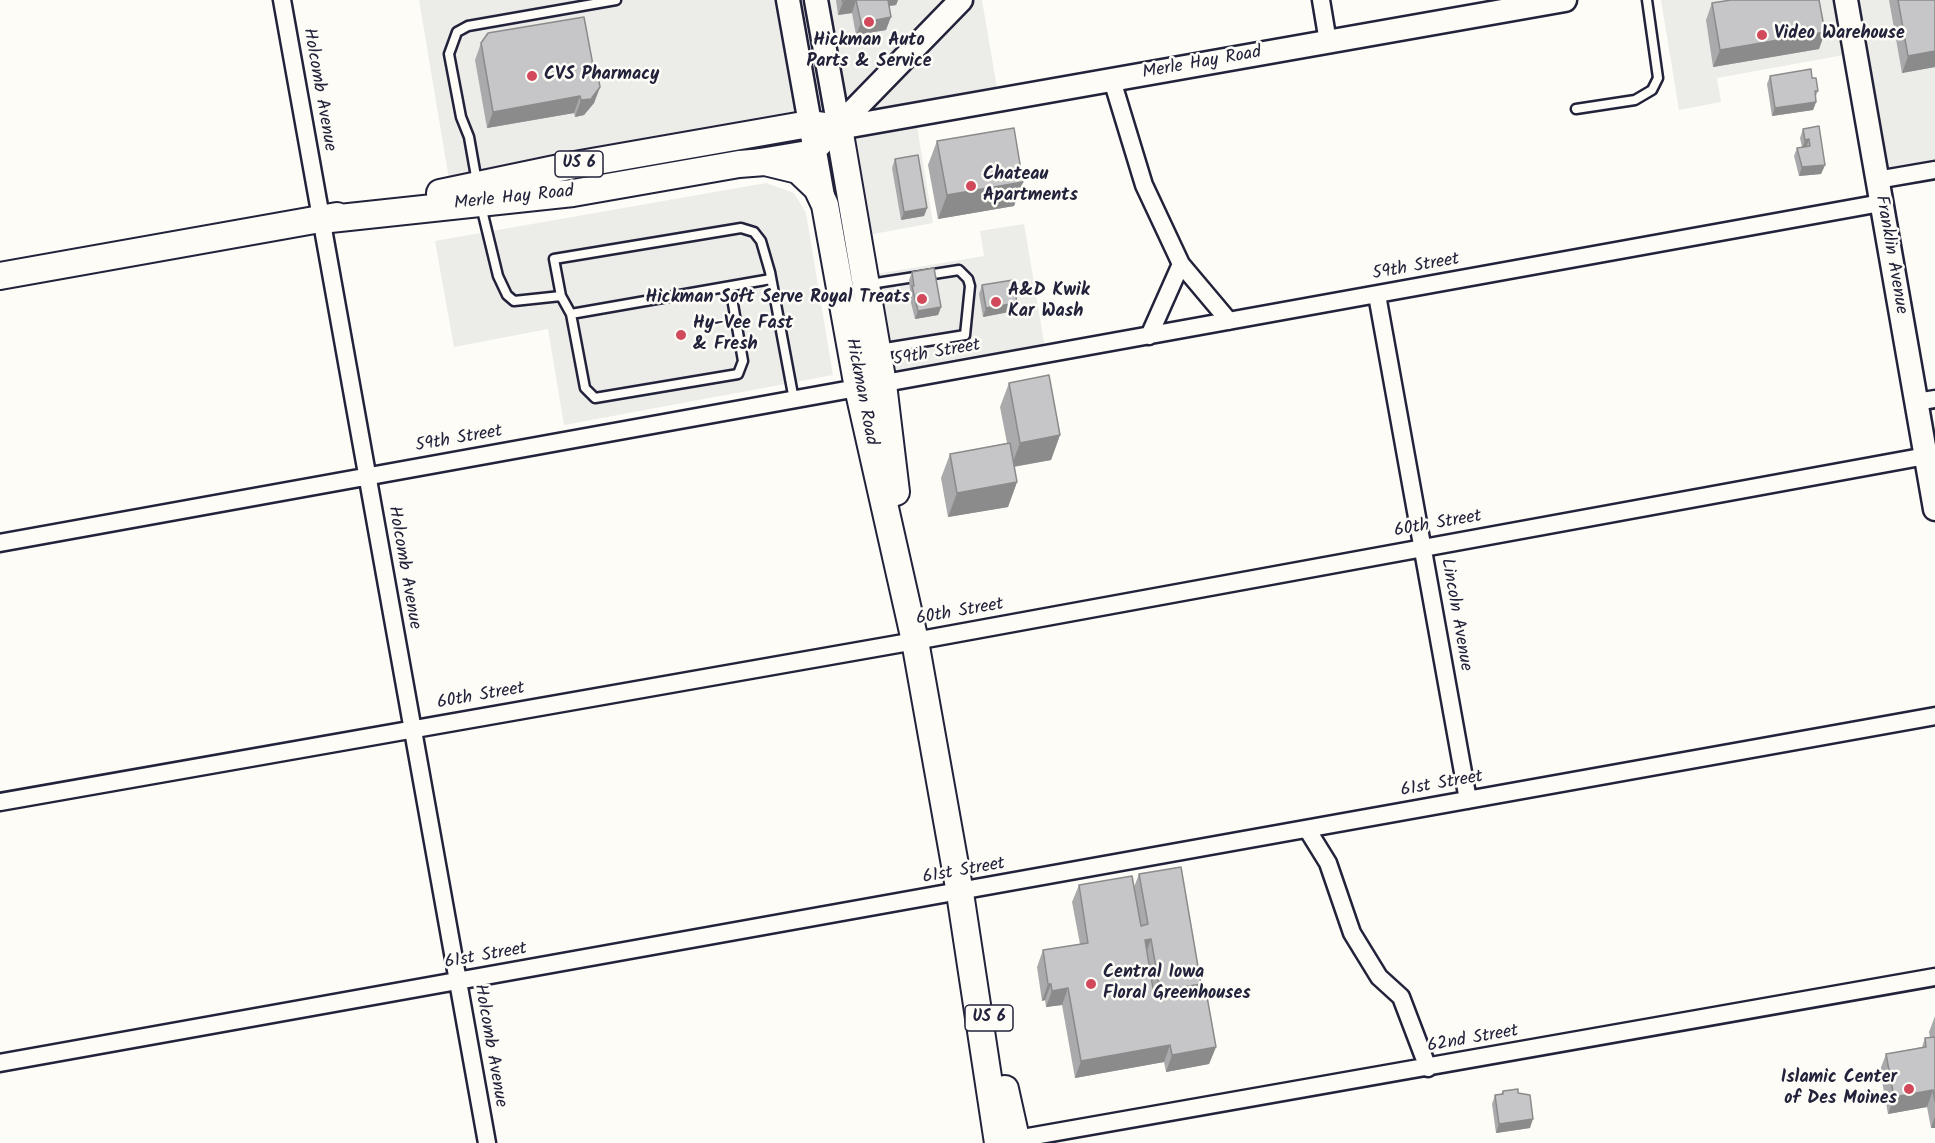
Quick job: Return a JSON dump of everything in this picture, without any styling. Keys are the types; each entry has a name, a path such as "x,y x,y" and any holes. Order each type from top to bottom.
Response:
{"main road":[{"name":"Merle Hay Road","path":"0,276 479,194 569,166 809,124 839,128"},
{"name":"Hickman Road","path":"839,128 877,350 870,386"},
{"name":"US 6","path":"739,164 765,162 798,170 817,188 825,205"},
{"name":"Merle Hay Road","path":"479,194 573,193 739,164"},
{"name":"Hickman Road","path":"825,205 870,386 1004,1142"}],"street":[{"name":"Holcomb Avenue","path":"282,0 487,1143"},
{"name":"Hickman Road","path":"788,0 825,205"},
{"name":"Hickman Road","path":"816,0 839,128"},
{"path":"814,151 839,128 961,0"},
{"path":"1320,0 1328,42"},
{"name":"Franklin Avenue","path":"1846,0 1881,203 1926,401 1926,456 1935,509"},
{"name":"Merle Hay Road","path":"839,128 1555,1"},
{"path":"1112,80 1144,185 1181,264 1229,321"},
{"name":"Merle Hay Road","path":"739,164 814,151"},
{"path":"1877,180 1935,170"},
{"name":"59th Street","path":"0,543 1881,203"},
{"path":"1149,336 1181,264"},
{"name":"Lincoln Avenue","path":"1377,295 1468,800"},
{"name":"60th Street","path":"0,802 915,641 1926,456"},
{"name":"61st Street","path":"0,1063 960,893 1935,716"},
{"path":"1307,829 1328,863 1352,933 1379,977 1401,997 1428,1068"},
{"name":"62nd Street","path":"1004,1142 1935,977"}],"lane":[{"path":"561,296 514,300 507,295 498,276 479,194 469,137 461,117 450,54 457,32 468,26 616,0"},
{"path":"1576,109 1635,100 1652,90 1658,78 1647,0"},
{"path":"730,287 743,361 738,374 610,398 595,398 585,388 571,314 561,296 554,259 741,228 754,232 761,241 771,279 794,400"},
{"path":"866,285 959,270 968,279 970,286 965,335 877,350"},
{"path":"571,314 771,279"}],"shaded area":[{"path":"419,0 788,0 809,124 451,191"},
{"path":"816,0 982,0 999,100 915,114 933,223 857,237"},
{"path":"1661,0 1935,0 1935,170 1877,180 1855,53 1717,78 1721,102 1679,110"},
{"path":"766,183 794,193 806,213 833,375 564,425 548,329 454,347 435,241"},
{"path":"1024,224 1046,354 883,384 864,276 984,256 980,231"}],"building":[{"path":"856,0 888,0 891,17 861,23"},
{"name":"Video Warehouse","path":"1731,0 1819,0 1825,32 1720,50 1712,3"},
{"path":"1898,0 1935,0 1935,51 1908,56"},
{"name":"CVS Pharmacy","path":"584,17 595,76 598,76 600,87 591,99 581,100 580,96 493,112 481,43 488,33"},
{"path":"1811,69 1812,78 1816,78 1818,91 1815,91 1816,102 1775,108 1770,76"},
{"path":"1819,126 1825,165 1802,167 1797,148 1810,146 1809,139 1805,140 1803,129"},
{"path":"1014,128 1023,182 947,195 937,141"},
{"path":"918,155 927,208 904,212 895,159"},
{"name":"Hickman Soft Serve Royal Treats","path":"934,268 941,307 918,311 912,286 914,286 912,272"},
{"path":"1013,280 1017,303 986,308 982,285"},
{"path":"1049,375 1060,435 1020,443 1009,383"},
{"path":"1010,443 1017,482 957,493 950,454"},
{"name":"Central Iowa Floral Greenhouses","path":"1181,867 1201,984 1160,991 1151,939 1145,940 1154,995 1186,990 1187,995 1206,991 1216,1047 1172,1055 1170,1045 1081,1061 1068,988 1052,991 1051,984 1048,984 1043,950 1088,943 1079,885 1132,876 1141,926 1148,924 1139,874"},
{"path":"1935,1037 1935,1101 1933,1090 1894,1097 1886,1054 1926,1047 1925,1038"},
{"path":"1518,1089 1518,1093 1530,1095 1533,1119 1499,1124 1495,1095 1503,1094 1503,1091"}],"place":[{"name":"Hickman Auto Parts & Service","path":"869,22"},
{"name":"Video Warehouse","path":"1762,35"},
{"name":"CVS Pharmacy","path":"532,76"},
{"name":"Chateau Apartments","path":"971,186"},
{"name":"Hickman Soft Serve Royal Treats","path":"922,299"},
{"name":"A&D Kwik Kar Wash","path":"996,302"},
{"name":"Hy-Vee Fast & Fresh","path":"681,335"},
{"name":"Central Iowa Floral Greenhouses","path":"1091,984"},
{"name":"Islamic Center of Des Moines","path":"1909,1089"}]}
